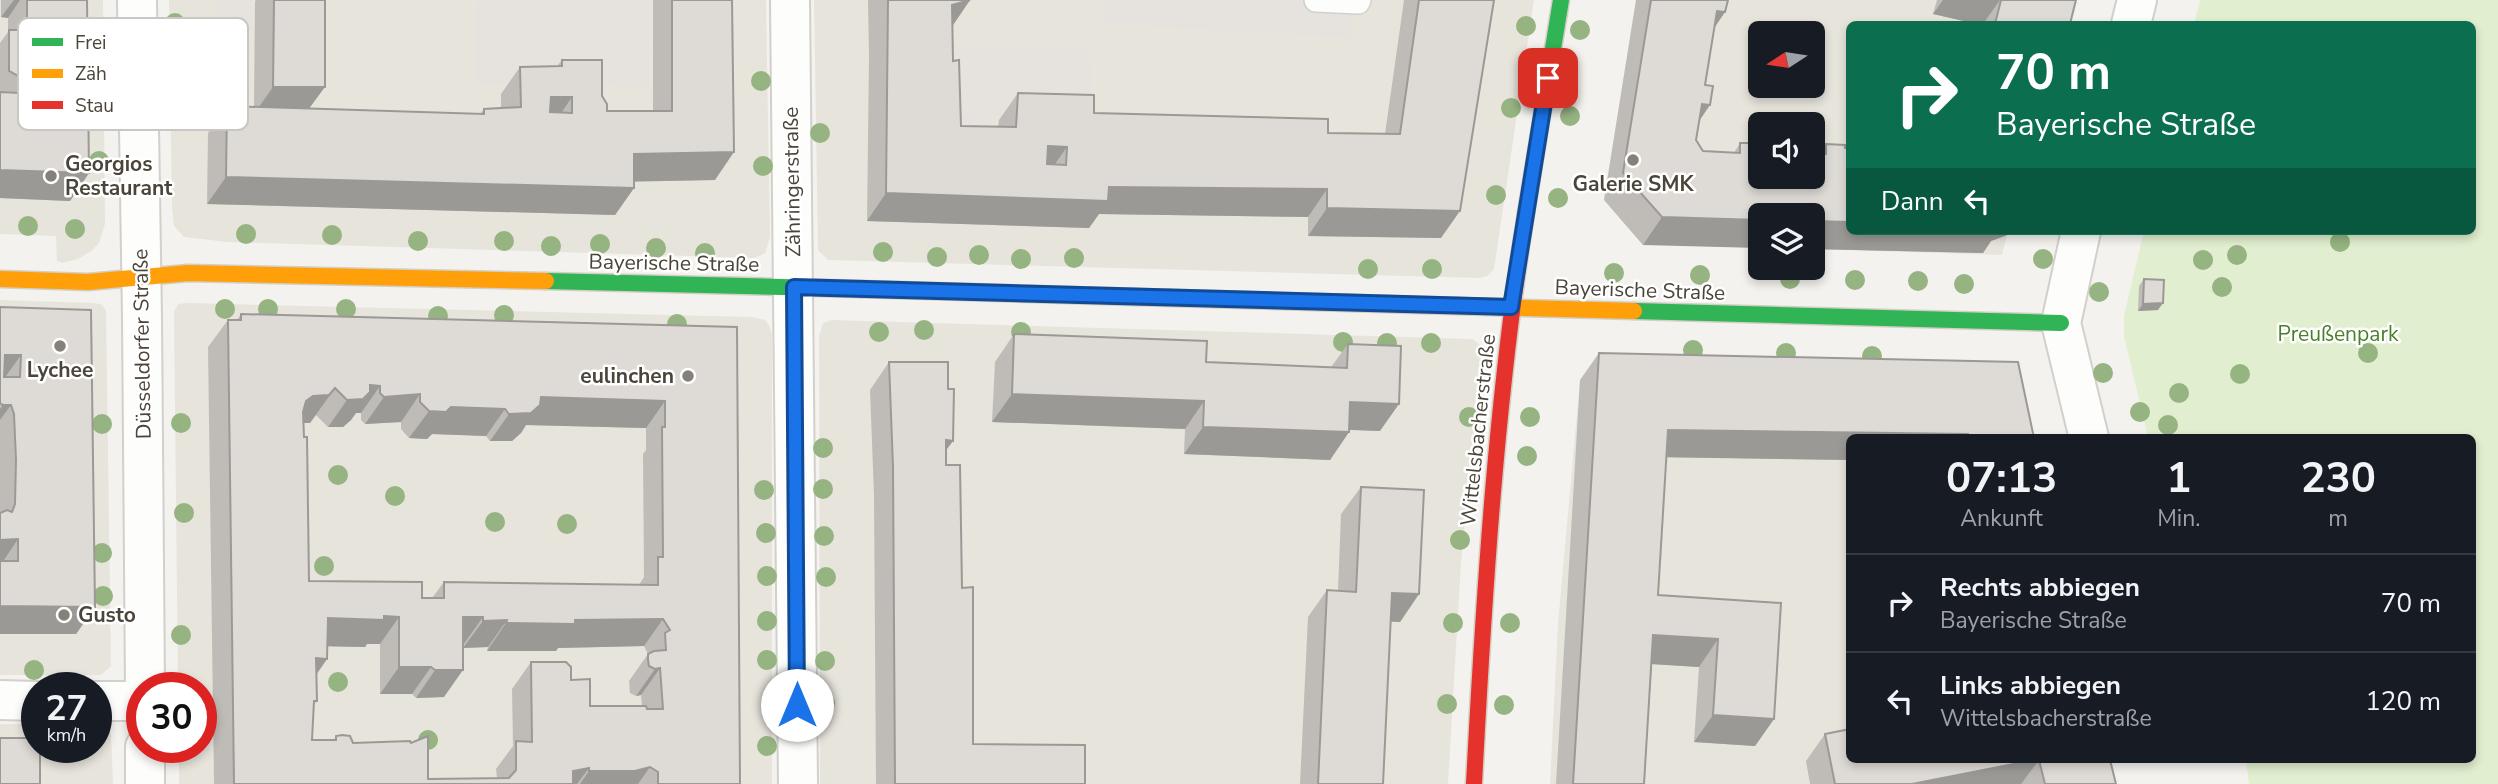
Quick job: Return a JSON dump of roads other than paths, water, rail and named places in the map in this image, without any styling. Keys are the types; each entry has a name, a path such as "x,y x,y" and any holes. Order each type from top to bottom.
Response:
{"street":[{"name":"Düsseldorfer Straße","path":"137,0 137,18"},
{"name":"Zähringerstraße","path":"790,0 798,784"},
{"name":"Wittelsbacherstraße","path":"1474,784 1486,560 1511,307 1561,0"},
{"path":"2132,21 2137,0"},
{"name":"Düsseldorfer Straße","path":"139,130 145,672"},
{"path":"2080,235 2061,323 2089,434"},
{"name":"Bayerische Straße","path":"0,279 88,282 188,273 794,287 2061,323"},
{"path":"0,700 21,701"},
{"path":"145,763 145,784"}],"lane":[{"path":"1316,0 1359,0"}],"place":[{"name":"Galerie SMK","path":"1633,160"},
{"name":"Georgios Restaurant","path":"51,176"},
{"name":"Lychee","path":"60,346"},
{"name":"eulinchen","path":"688,376"},
{"name":"Gusto","path":"64,615"}],"park label":[{"name":"Preußenpark","path":"2338,334"}]}
